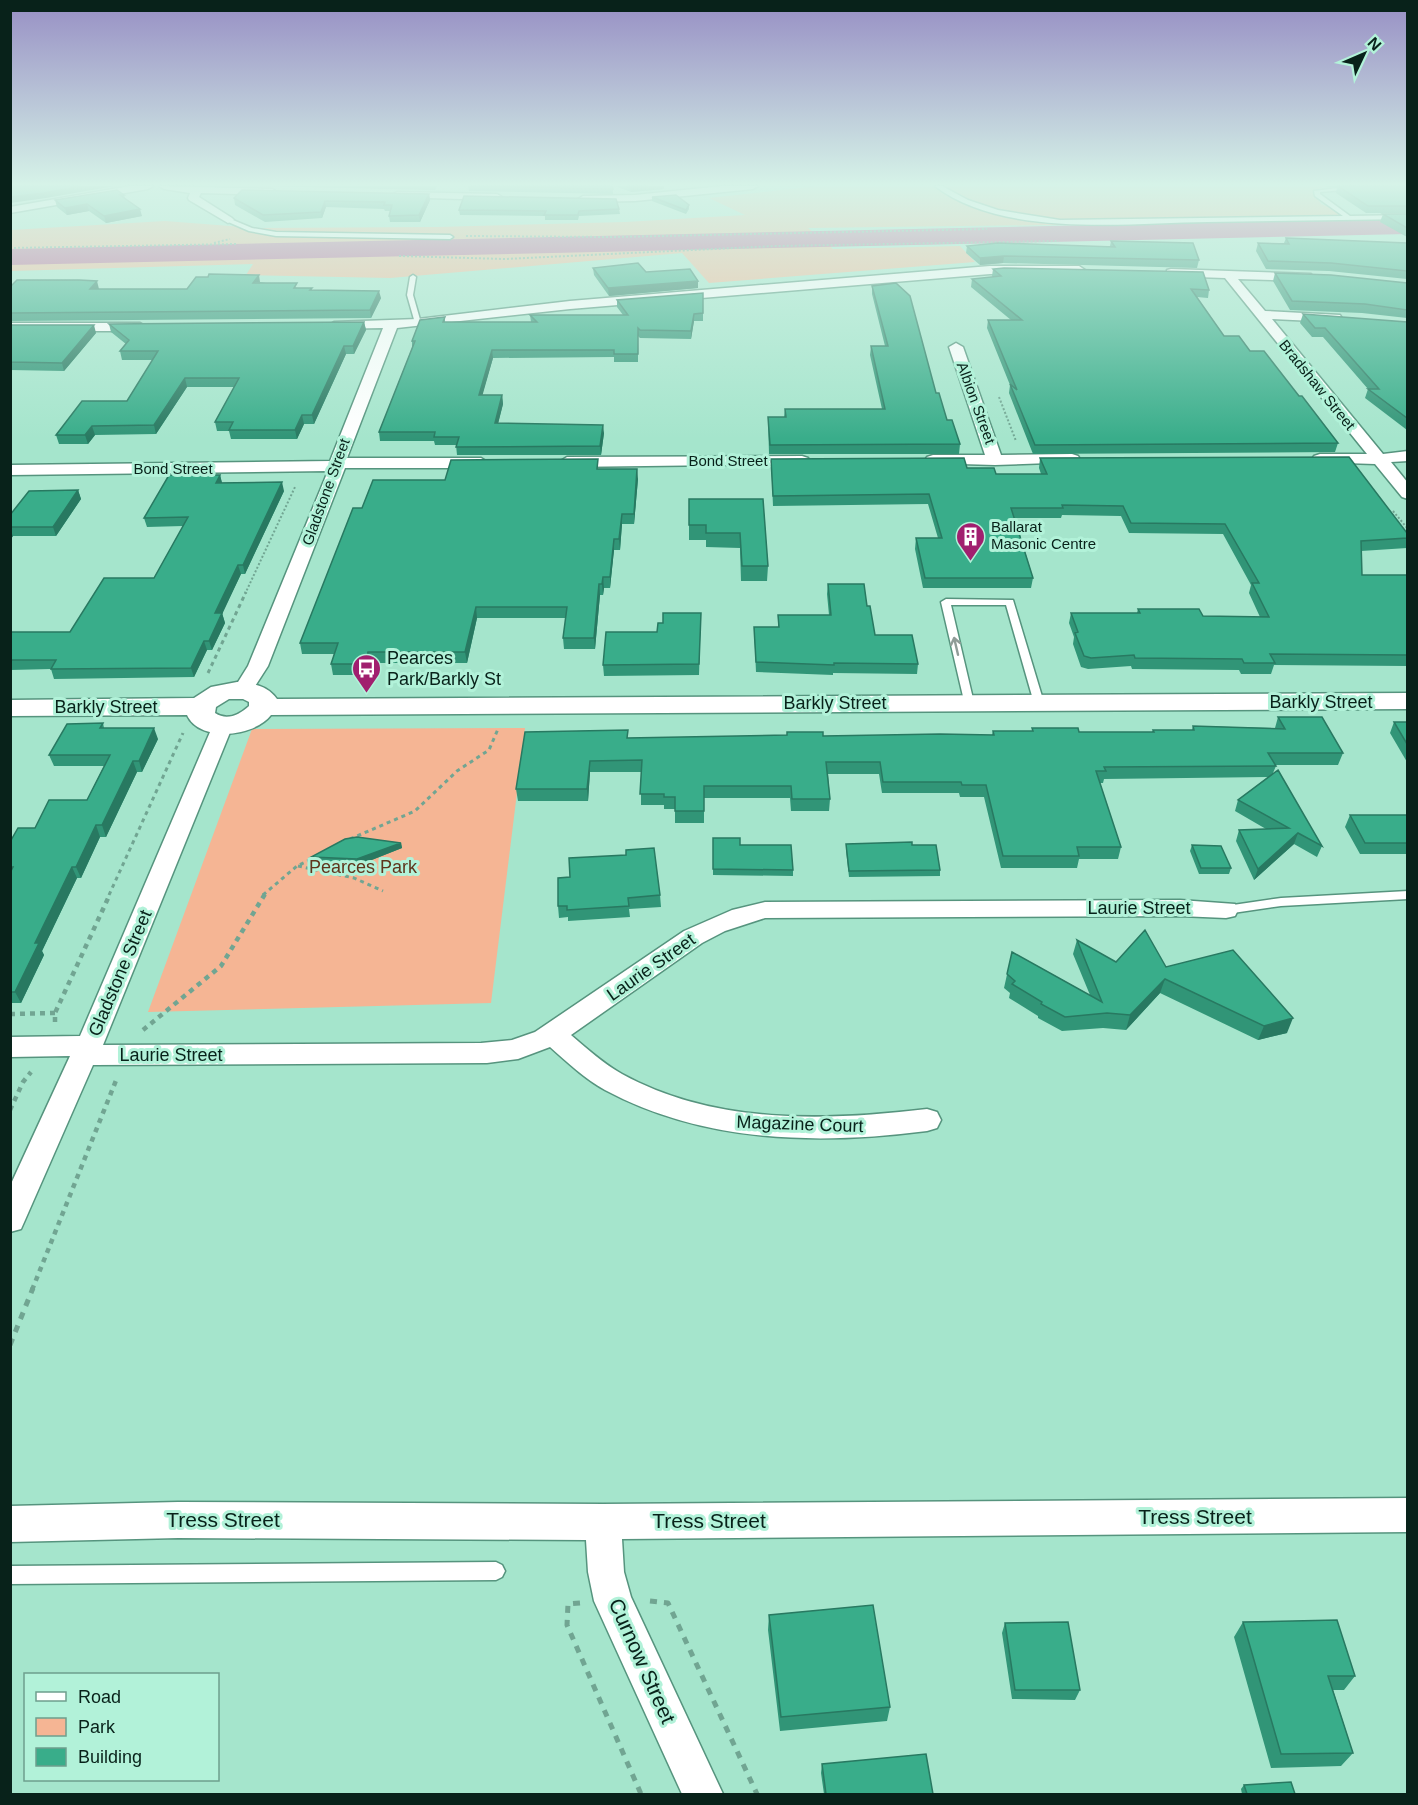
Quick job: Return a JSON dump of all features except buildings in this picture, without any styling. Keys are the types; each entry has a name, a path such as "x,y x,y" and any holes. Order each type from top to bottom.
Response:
{"main road":[{"name":"Barkly Street","path":"10,708 193,716 218,694 253,698 969,703 1407,701"},
{"path":"193,716 201,714 206,720 224,725 249,720 253,698"}],"street":[{"path":"320,326 418,323 570,305 987,270"},
{"path":"1158,272 1323,277"},
{"name":"Bradshaw Street","path":"1228,274 1407,494"},
{"path":"1260,315 1350,319"},
{"name":"Gladstone Street","path":"253,698 258,666 335,476 337,464 391,325"},
{"path":"10,327 153,327"},
{"name":"Albion Street","path":"956,347 995,460"},
{"path":"1305,459 1378,459 1407,456"},
{"path":"923,460 1090,459"},
{"name":"Bond Street","path":"552,462 815,461"},
{"name":"Bond Street","path":"10,470 492,462"},
{"name":"Gladstone Street","path":"10,1220 86,1051 224,725"},
{"name":"Laurie Street","path":"10,1047 127,1055 492,1052 518,1049 552,1034 705,929 753,911 801,908 1226,910"},
{"name":"Magazine Court","path":"552,1034 591,1067 632,1092 680,1111 751,1125 799,1127 881,1125 927,1120"},
{"name":"Tress Street","path":"10,1524 178,1520 603,1522 1407,1515"},
{"name":"Curnow Street","path":"603,1522 606,1572 613,1601 703,1794"}],"lane":[{"path":"413,277 410,296 418,323"},
{"path":"969,703 946,602 1010,602 1039,703"},
{"path":"1226,910 1281,902 1407,896"},
{"path":"10,1575 496,1571"}],"path":[{"path":"208,675 296,486"},
{"path":"10,1014 55,1013 183,733 193,716"},
{"path":"342,842 415,811 457,771 489,750 498,728"},
{"path":"362,841 364,834"},
{"path":"10,1345 135,1036 221,966 261,897 297,866 320,855"},
{"path":"297,866 354,878 383,891"},
{"path":"642,1601 668,1604 757,1794"},
{"path":"568,1604 567,1625 641,1794"}],"green space":[{"path":"249,270 481,270 390,278 246,275"},
{"path":"698,270 871,270 709,283"},
{"name":"Pearces Park","path":"525,728 491,1003 148,1012 252,729"}],"place":[{"name":"Ballarat Masonic Centre","path":"970,562"},
{"name":"Pearces Park/Barkly St","path":"366,694"}]}
